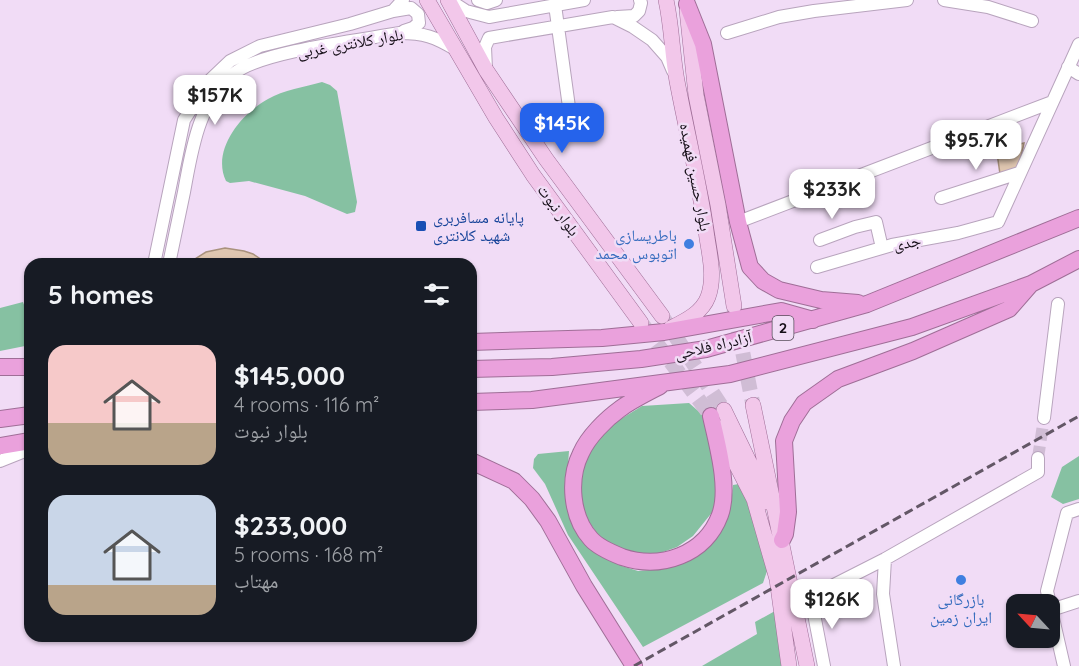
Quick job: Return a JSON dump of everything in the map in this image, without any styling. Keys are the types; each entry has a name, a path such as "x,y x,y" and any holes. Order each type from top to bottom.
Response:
{"highway":[{"path":"686,2 703,44 738,222 750,267 763,281 778,290 821,300 867,304"},
{"name":"آزادراه فلاحی","path":"477,369 552,367 641,359 706,349 867,304 1079,218"},
{"name":"آزادراه فلاحی","path":"477,402 532,399 730,374 912,327 1031,284 1079,259"},
{"path":"782,540 788,512 784,441 792,421 804,403 838,379 913,351 1009,309 1031,284"},
{"path":"477,342 602,338 663,324 781,311 814,320"},
{"path":"3,367 24,367"},
{"path":"668,381 620,409 604,423 581,451 576,466 573,493 578,519 591,540 611,553 636,561 659,562 680,557 697,547 710,535 721,514 724,492 717,413"},
{"path":"0,419 24,416"},
{"path":"0,446 24,442"},
{"path":"477,463 514,481 532,499 548,521 584,586 634,666"}],"main road":[{"name":"بلوار نبوت","path":"427,0 454,49 533,175 641,323"},
{"name":"بلوار نبوت","path":"449,0 486,70 663,324"},
{"name":"بلوار حسین فهمیده","path":"663,324 691,318 703,307 711,287 711,264 704,210 677,80 666,0"},
{"name":"بلوار حسین فهمیده","path":"686,2 696,95 718,205 734,306"},
{"path":"753,405 807,666"},
{"path":"717,413 757,478 777,536 782,540"},
{"path":"717,413 754,499 777,579 789,666"}],"street":[{"name":"بلوار کلانتری غربی","path":"155,258 184,120 209,81 230,61 260,46 393,11 403,0"},
{"path":"449,0 466,11 489,16 584,0"},
{"path":"478,0 487,3 496,0"},
{"path":"486,70 485,47 489,38 613,17 634,16 639,11 640,0"},
{"path":"727,33 778,17 814,10 907,0"},
{"path":"944,0 988,7 1032,21"},
{"path":"555,5 572,129"},
{"path":"393,11 411,8 418,14 419,23 400,33"},
{"path":"613,17 652,40 667,57 677,80"},
{"name":"بلوار کلانتری غربی","path":"170,258 195,136 206,108 220,88 236,72 264,59 400,33 421,33 454,49"},
{"path":"941,198 1019,173 1052,102 1074,71 1079,44"},
{"path":"738,222 1052,102"},
{"name":"جدی","path":"817,267 882,248 958,233 998,222 1019,173"},
{"path":"820,240 880,220 882,248"},
{"path":"1044,418 1058,304"},
{"path":"3,367 24,360"},
{"path":"0,461 24,451"},
{"path":"824,666 814,614 818,593 885,559 1038,472 1038,458"},
{"path":"1048,594 1067,513 1079,509"},
{"path":"885,559 883,594 894,666"},
{"path":"1060,604 1079,601"},
{"path":"1060,648 1064,666"}],"green space":[{"path":"322,82 337,91 357,202 355,212 347,214 305,196 249,181 230,183 226,181 222,169 226,145 248,113 274,96"},
{"path":"23,302 24,346 0,351 0,308"},
{"path":"689,403 704,416 720,496 714,510 693,536 677,547 652,556 615,550 600,538 586,517 579,489 581,464 603,430 642,406"},
{"path":"569,451 566,493 596,553 638,571 660,569 731,505 733,485 739,484 768,568 763,583 643,647 568,535 545,484 533,468 534,459 538,454"},
{"path":"1079,456 1079,499 1063,504 1051,497 1062,467"},
{"path":"775,611 782,666 702,666 757,634 755,622"}],"building":[{"path":"1024,143 1019,167 1000,174 997,153 1007,147"},
{"path":"225,248 244,251 259,258 196,258 206,252"}],"tunnel":[{"path":"734,308 753,405"},
{"path":"662,316 724,410"},
{"path":"643,325 711,416"},
{"path":"1038,458 1044,418"}],"railway":[{"path":"634,666 1079,416"}],"place":[{"name":"پایانه مسافربری شهید کلانتری","path":"421,226"},
{"name":"باطریسازی اتوبوس محمد","path":"689,244"},
{"name":"بازرگانی ایران زمین","path":"961,580"}]}
